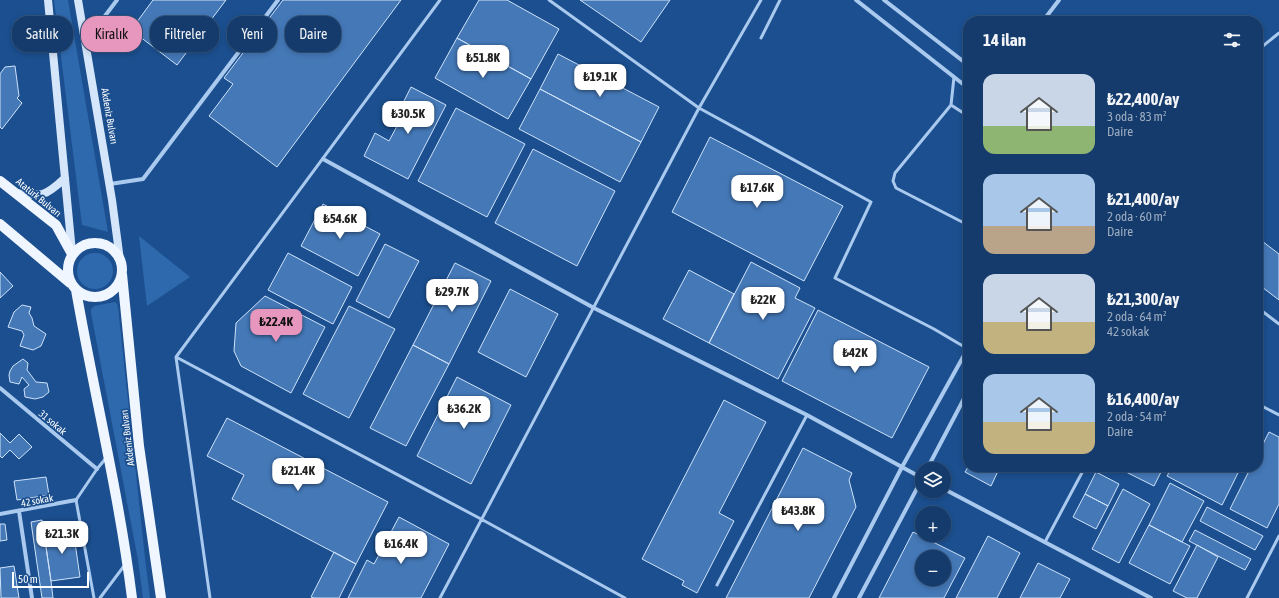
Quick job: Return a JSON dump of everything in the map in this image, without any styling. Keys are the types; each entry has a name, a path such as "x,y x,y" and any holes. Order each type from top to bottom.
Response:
{"main road":[{"path":"48,0 72,254 68,269 69,277 74,287"},
{"name":"Akdeniz Bulvarı","path":"78,0 81,18"},
{"name":"Akdeniz Bulvarı","path":"87,52 110,184 120,260"},
{"path":"16,193 33,196 43,195 54,189 65,178"},
{"name":"Atatürk Bulvarı","path":"0,181 56,225 72,254"},
{"path":"0,224 74,287 88,296 94,297 105,295 117,286 122,274 120,260 113,249 95,242 83,245 72,254"},
{"name":"Akdeniz Bulvarı","path":"122,274 139,446 161,598"},
{"name":"Akdeniz Bulvarı","path":"74,287 128,561 132,598"}],"street":[{"path":"105,16 117,0"},
{"path":"110,184 143,179 278,0"},
{"path":"856,0 963,84"},
{"path":"884,0 963,61"},
{"path":"1047,16 1059,0"},
{"path":"323,159 594,308 808,415 915,474"},
{"path":"834,598 902,466 963,358"},
{"name":"31 sokak","path":"0,388 96,469"},
{"path":"931,462 963,401"},
{"path":"859,598 915,491"},
{"path":"951,493 1151,598"},
{"name":"42 sokak","path":"0,514 76,500"},
{"path":"19,511 32,598"}],"lane":[{"path":"210,598 176,357 440,0"},
{"path":"549,0 699,108 871,202 835,278 934,329 963,346"},
{"path":"440,598 699,108 762,0"},
{"path":"761,38 780,0"},
{"path":"1263,46 1279,33"},
{"path":"954,77 951,105 895,173 893,181 896,188 963,222"},
{"path":"951,105 963,113"},
{"path":"1263,312 1279,324"},
{"path":"176,357 481,519 625,598"},
{"path":"1263,407 1279,415"},
{"path":"717,585 808,415"},
{"path":"94,598 76,500 96,469 108,455"},
{"path":"1044,542 1082,472"},
{"path":"1247,598 1279,536"},
{"path":"100,598 128,561"}],"shaded area":[{"path":"54,0 68,0 71,16 56,16"},
{"path":"73,29 108,232 82,225 60,52 73,52"},
{"path":"139,236 190,277 147,306"},
{"path":"99,253 108,258 112,264 112,278 108,284 99,289 91,289 82,284 78,278 77,267 82,258 88,254"},
{"path":"115,302 118,307 150,598 143,598 138,560 91,313 91,309 94,306"}],"building":[{"path":"153,0 226,0 214,16 150,16 150,44 142,38 141,16"},
{"path":"283,0 401,0 277,167 209,116 233,84 224,78 244,52 277,52 277,16 271,16"},
{"path":"479,0 507,0 559,29 531,79 457,38"},
{"path":"580,0 670,0 641,42"},
{"path":"457,38 531,79 508,119 435,78"},
{"path":"160,52 187,52 177,65"},
{"path":"558,54 659,107 641,142 540,89"},
{"path":"15,66 19,96 17,98 22,103 2,129 0,127 0,74 5,67"},
{"path":"411,87 446,105 408,179 364,156 375,133 389,141 405,111 400,109"},
{"path":"540,89 641,142 620,182 519,129"},
{"path":"456,108 525,144 487,217 418,181"},
{"path":"710,137 843,206 804,281 672,212"},
{"path":"533,149 615,191 577,266 495,223"},
{"path":"323,204 380,234 358,276 301,246"},
{"path":"1263,242 1279,254 1279,300 1263,288"},
{"path":"385,244 419,261 389,318 356,301"},
{"path":"288,253 352,287 333,324 268,290"},
{"path":"751,262 800,288 795,298 815,308 778,379 709,343"},
{"path":"455,263 491,281 449,364 413,345"},
{"path":"689,270 734,294 709,343 663,319"},
{"path":"0,272 13,286 0,298"},
{"path":"510,289 558,314 526,377 478,352"},
{"path":"265,296 325,327 291,393 241,366 234,351 236,323"},
{"path":"22,305 31,307 29,313 34,326 46,334 41,346 33,350 20,346 24,335 22,331 8,327 14,312"},
{"path":"349,306 395,329 349,418 303,394"},
{"path":"818,310 929,367 892,438 782,381"},
{"path":"413,345 449,364 406,446 370,428"},
{"path":"23,359 28,363 27,370 36,382 47,383 49,392 43,397 35,399 25,397 24,389 29,385 22,377 19,384 10,382 10,371 13,366"},
{"path":"457,377 511,405 471,484 417,456"},
{"path":"724,400 766,422 719,513 734,521 697,593 682,585 684,581 642,559"},
{"path":"227,418 388,502 356,564 232,499 244,475 207,456"},
{"path":"1269,432 1279,437 1279,504 1267,528 1230,509 1248,472 1263,472 1263,444"},
{"path":"0,433 10,443 19,434 32,447 19,459 10,450 2,458 0,456"},
{"path":"803,448 852,473 849,480 856,507 809,598 726,598"},
{"path":"965,472 998,472 991,486"},
{"path":"1096,472 1119,484 1108,506 1085,494"},
{"path":"1126,472 1161,472 1154,486"},
{"path":"1169,472 1238,472 1222,505 1167,476"},
{"path":"46,477 49,495 17,500 14,481"},
{"path":"1170,483 1204,501 1182,542 1149,525"},
{"path":"1123,489 1150,504 1119,563 1092,549"},
{"path":"1085,494 1108,506 1096,529 1073,517"},
{"path":"1207,507 1263,536 1255,550 1200,521"},
{"path":"399,517 449,544 421,598 348,598 367,560 374,564"},
{"path":"42,520 53,598 42,598 31,522"},
{"path":"0,524 5,524 7,540 0,541"},
{"path":"1149,525 1190,546 1170,584 1129,563"},
{"path":"73,529 80,577 51,581 44,533"},
{"path":"1195,530 1251,559 1245,570 1189,541"},
{"path":"913,532 915,533 915,542 933,542 949,550 915,550 915,586 950,586 944,598 879,598"},
{"path":"988,536 1020,553 997,598 956,598"},
{"path":"1197,545 1218,557 1197,598 1187,598 1173,591"},
{"path":"951,551 965,558 951,585"},
{"path":"334,552 356,564 339,598 311,597"},
{"path":"1038,563 1070,579 1060,598 1020,598"},
{"path":"14,566 19,598 1,598 0,568"}]}
